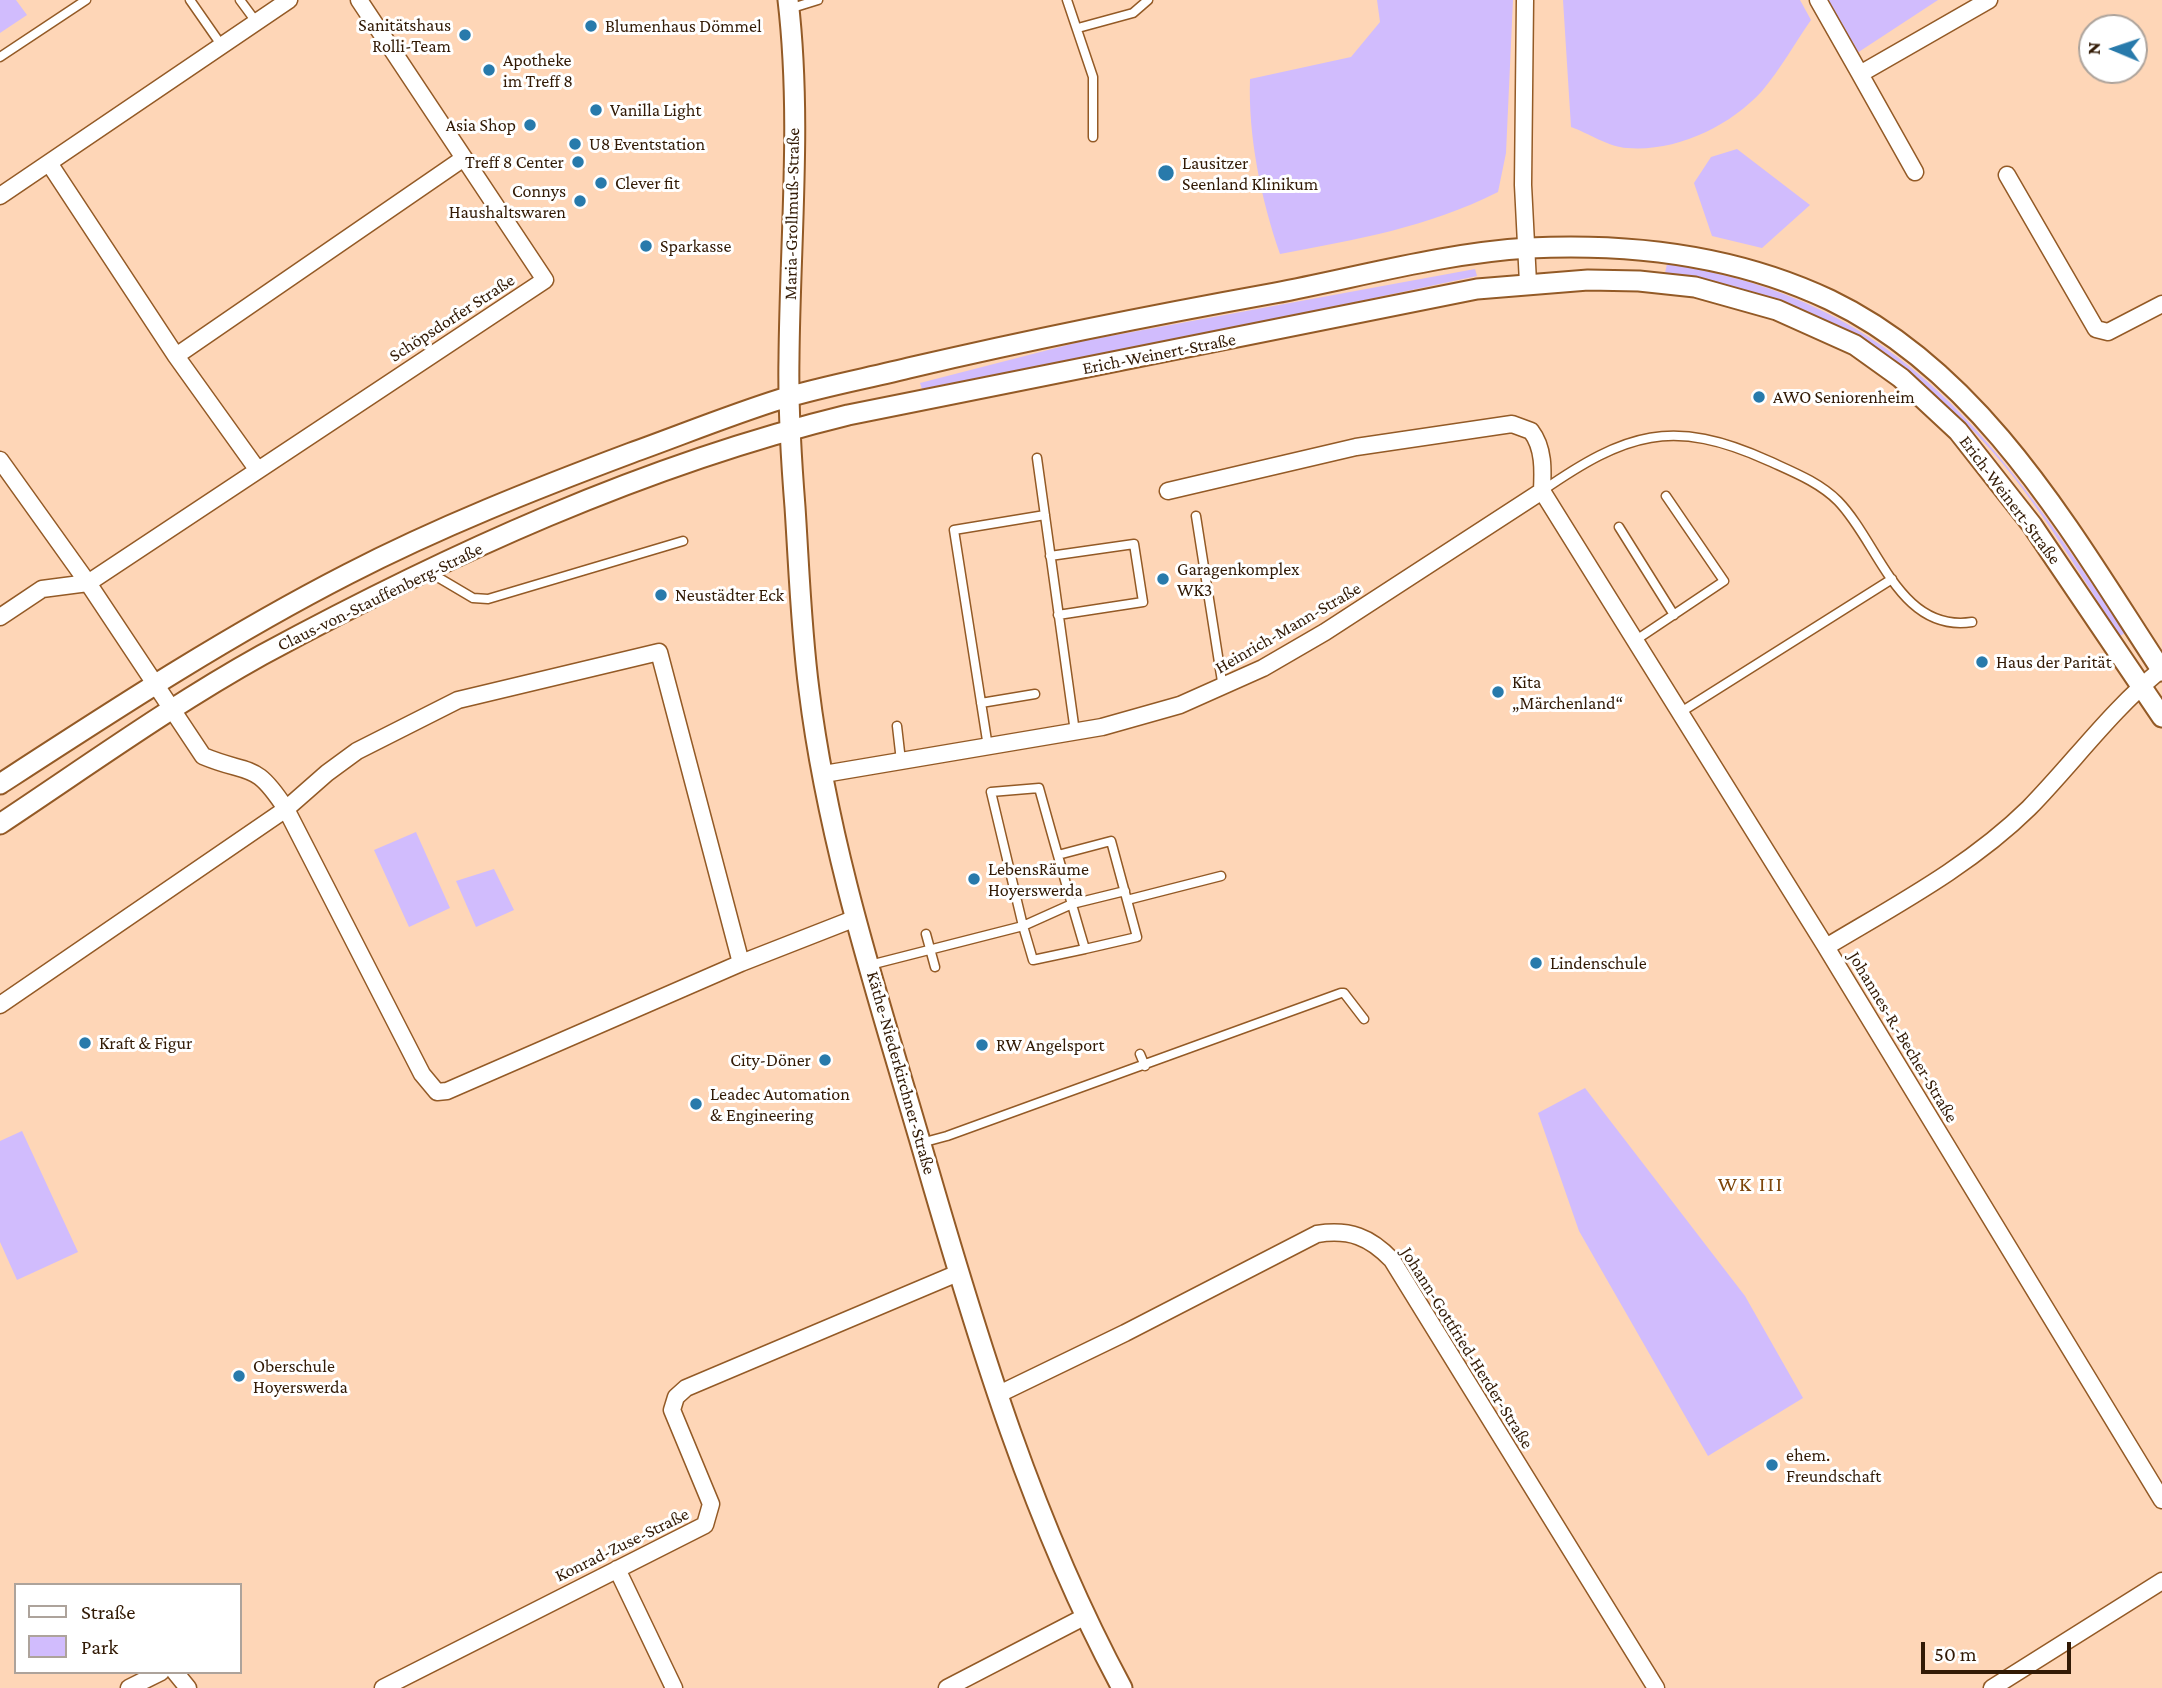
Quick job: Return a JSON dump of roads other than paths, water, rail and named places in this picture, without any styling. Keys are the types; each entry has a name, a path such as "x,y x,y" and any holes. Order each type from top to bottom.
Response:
{"street":[{"path":"0,196 289,0"},
{"name":"Schöpsdorfer Straße","path":"88,583 545,280 359,0"},
{"path":"1525,0 1523,185 1528,282"},
{"path":"1818,0 1915,172"},
{"path":"1860,74 1989,0"},
{"name":"Maria-Grollmuß-Straße","path":"789,5 795,109 790,429"},
{"path":"176,356 464,158"},
{"path":"50,163 176,356 257,469"},
{"path":"2007,175 2096,329 2108,332 2162,304"},
{"name":"Erich-Weinert-Straße","path":"789,397 1042,337 1443,260 1526,248 1617,249 1690,256 1792,283 1838,304 1881,329 1944,380 2010,450 2054,508 2162,670"},
{"name":"Erich-Weinert-Straße","path":"790,429 1420,300 1528,282 1639,281 1695,287 1805,320 1873,357 1958,431 1996,476 2162,717"},
{"name":"Claus-von-Stauffenberg-Straße","path":"0,784 153,684 347,574 504,501 789,397"},
{"path":"1168,491 1356,447 1512,424 1525,427 1535,436 1543,467 1542,491 1826,947"},
{"name":"Claus-von-Stauffenberg-Straße","path":"0,824 171,711 261,656 429,572 634,481 790,429"},
{"name":"Käthe-Niederkirchner-Straße","path":"790,429 809,692 856,918 958,1273 997,1395 1039,1514 1084,1617 1122,1688"},
{"path":"0,460 88,583 202,756 227,766 253,769 267,780 286,809 422,1074 437,1091 447,1091 741,963 856,918"},
{"name":"Heinrich-Mann-Straße","path":"824,774 1075,732 1140,718 1223,688 1334,627 1542,491"},
{"path":"0,617 42,589 88,583"},
{"path":"0,1005 286,809 327,772 357,751 458,700 659,652 741,963"},
{"name":"Johannes-R.-Becher-Straße","path":"2162,670 2087,740 2030,807 1999,835 1952,871 1826,947 2162,1500"},
{"name":"Johann-Gottfried-Herder-Straße","path":"997,1395 1125,1333 1317,1234 1347,1231 1365,1237 1392,1261 1656,1688"},
{"name":"Konrad-Zuse-Straße","path":"383,1688 705,1525 711,1504 672,1410 676,1397 686,1388 958,1273"},
{"path":"617,1569 674,1688"},
{"path":"1992,1688 2162,1581"},
{"path":"947,1688 1084,1617"},
{"path":"129,1688 157,1674"},
{"path":"177,1674 188,1688"}],"lane":[{"path":"0,57 86,0"},
{"path":"190,0 223,47"},
{"path":"240,0 257,23"},
{"path":"789,5 818,0"},
{"path":"1067,0 1079,28 1093,77 1093,136"},
{"path":"1079,28 1133,13 1148,0"},
{"name":"Heinrich-Mann-Straße","path":"1542,491 1610,448 1661,437 1704,438 1735,446 1818,485 1839,502 1902,594 1932,618 1957,624 1972,622"},
{"path":"1037,458 1075,732"},
{"path":"1636,640 1724,582 1665,496"},
{"path":"988,747 954,530 1045,515"},
{"path":"1196,516 1223,688"},
{"path":"1619,527 1674,615"},
{"path":"429,572 473,598 488,599 683,541"},
{"path":"1050,556 1134,544 1143,602 1058,615"},
{"path":"1681,712 1892,579"},
{"path":"981,703 1035,694"},
{"path":"897,726 901,761"},
{"path":"1058,855 1111,841 1137,937 1084,949 1033,960 991,792 1039,788 1084,949"},
{"path":"1127,900 1221,876"},
{"path":"870,965 1023,926 1072,904 1125,891"},
{"path":"926,934 935,967"},
{"path":"921,1143 1145,1066 1344,993 1364,1019"},
{"path":"1140,1054 1145,1066"}],"place":[{"name":"Blumenhaus Dömmel","path":"591,26"},
{"name":"Sanitätshaus Rolli-Team","path":"465,35"},
{"name":"Apotheke im Treff 8","path":"489,70"},
{"name":"Vanilla Light","path":"596,110"},
{"name":"Asia Shop","path":"530,125"},
{"name":"U8 Eventstation","path":"575,144"},
{"name":"Treff 8 Center","path":"578,162"},
{"name":"Lausitzer Seenland Klinikum","path":"1166,173"},
{"name":"Clever fit","path":"601,183"},
{"name":"Connys Haushaltswaren","path":"580,201"},
{"name":"Sparkasse","path":"646,246"},
{"name":"AWO Seniorenheim","path":"1759,397"},
{"name":"Garagenkomplex WK3","path":"1163,579"},
{"name":"Neustädter Eck","path":"661,595"},
{"name":"Haus der Parität","path":"1982,662"},
{"name":"Kita „Märchenland“","path":"1498,692"},
{"name":"LebensRäume Hoyerswerda","path":"974,879"},
{"name":"Lindenschule","path":"1536,963"},
{"name":"Kraft & Figur","path":"85,1043"},
{"name":"RW Angelsport","path":"982,1045"},
{"name":"City-Döner","path":"825,1060"},
{"name":"Leadec Automation & Engineering","path":"696,1104"},
{"name":"Oberschule Hoyerswerda","path":"239,1376"},
{"name":"ehem. Freundschaft","path":"1772,1465"}],"district":[{"name":"WK III","path":"1751,1185"}]}
